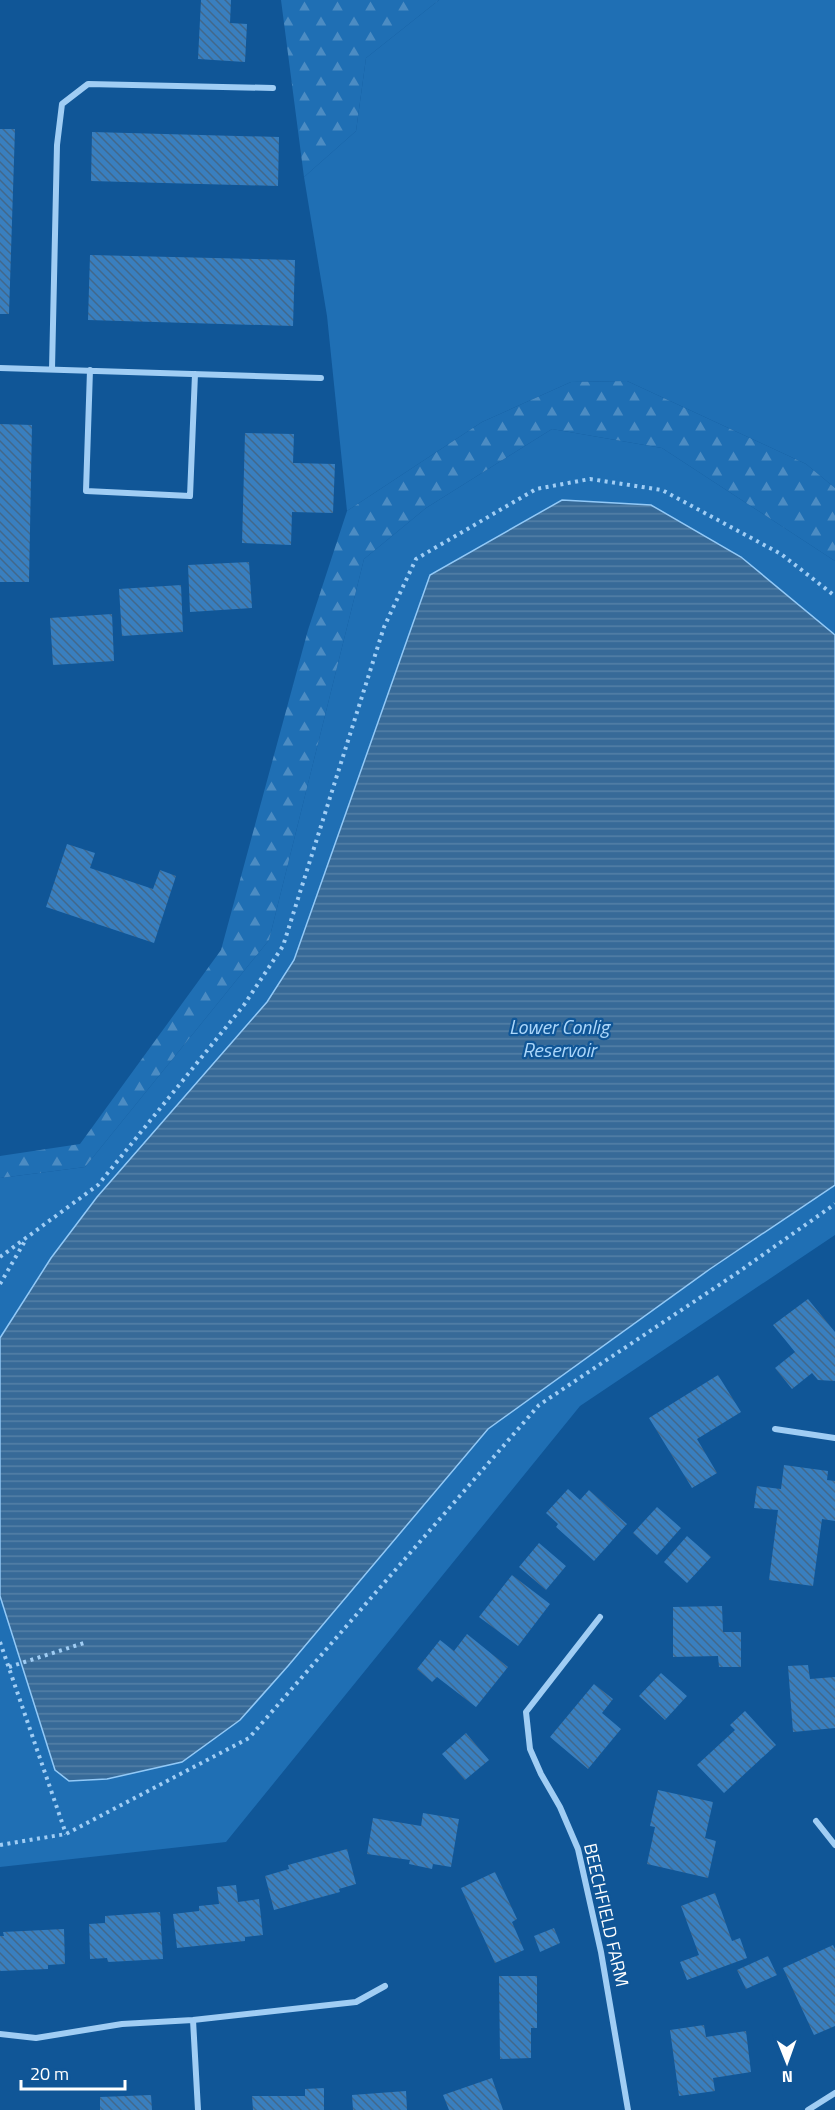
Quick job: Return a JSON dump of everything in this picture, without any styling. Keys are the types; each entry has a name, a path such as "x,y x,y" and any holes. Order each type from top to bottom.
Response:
{"street":[{"path":"52,369 57,145 62,104 88,84 273,88"},
{"path":"0,368 321,378"},
{"path":"90,370 86,491 190,496 195,374"},
{"path":"775,1429 835,1438"},
{"name":"BEECHFIELD FARM","path":"600,1617 526,1712 530,1749 540,1774 560,1807 578,1849 601,1952 628,2110"},
{"path":"816,1821 835,1845"},
{"path":"0,2034 36,2038 122,2024 193,2020 356,2002 385,1986"},
{"path":"193,2020 198,2110"},
{"path":"808,2110 835,2093"}],"path":[{"path":"0,1257 98,1185 244,1005 283,946 384,627 416,559 536,489 590,479 662,490 781,554 835,596"},
{"path":"0,1845 66,1834 249,1738 539,1405 737,1273 835,1204"},
{"path":"0,1284 27,1238"},
{"path":"0,1642 66,1834"},
{"path":"9,1667 84,1643"}],"green space":[{"path":"281,0 439,0 366,58 356,131 304,177"},
{"path":"439,0 835,0 835,488 806,464 627,381 571,382 482,422 347,511 327,316 304,177 356,131 366,58"},
{"path":"627,381 806,464 835,488 835,561 662,448 552,429 426,508 364,559 269,940 85,1167 0,1178 0,1156 80,1144 221,950 308,630 347,511 482,422 571,382"},
{"path":"552,429 662,448 835,561 835,635 741,557 430,575 294,960 267,1002 97,1197 51,1258 0,1338 0,1178 85,1167 269,940 364,559 426,508"},
{"path":"835,1185 835,1235 580,1406 226,1842 0,1867 0,1596 55,1770 182,1762 240,1719 288,1666 488,1429 710,1269"}],"water":[{"name":"Lower Conlig Reservoir","path":"562,500 651,505 741,557 835,635 835,1185 710,1269 488,1429 240,1720 182,1762 107,1779 69,1781 55,1770 0,1596 0,1338 51,1258 97,1197 267,1002 294,960 430,575"}],"building":[{"path":"201,0 231,0 230,23 247,24 245,62 198,59"},
{"path":"0,129 15,129 9,314 0,314"},
{"path":"92,132 279,137 278,186 91,181"},
{"path":"90,255 295,260 293,326 88,320"},
{"path":"0,424 32,425 29,582 0,582"},
{"path":"245,433 294,434 293,463 335,464 333,513 292,512 291,545 242,543"},
{"path":"249,562 252,608 190,612 188,565"},
{"path":"181,585 183,632 122,636 119,589"},
{"path":"112,614 114,661 53,665 50,618"},
{"path":"67,844 95,853 90,868 153,889 160,870 176,876 154,943 46,907"},
{"path":"808,1299 835,1332 835,1381 818,1380 812,1373 792,1389 775,1368 795,1352 773,1325"},
{"path":"718,1375 741,1412 697,1439 717,1473 692,1488 649,1418"},
{"path":"784,1465 828,1471 827,1480 835,1481 835,1521 822,1519 813,1586 769,1580 778,1510 754,1508 757,1486 781,1489"},
{"path":"568,1489 580,1500 589,1490 627,1524 594,1561 556,1527 558,1524 546,1513"},
{"path":"657,1507 681,1528 657,1555 633,1533"},
{"path":"687,1536 711,1557 687,1583 664,1562"},
{"path":"539,1543 566,1566 546,1590 519,1567"},
{"path":"512,1575 550,1604 518,1646 479,1617"},
{"path":"722,1606 723,1632 741,1632 741,1667 719,1667 718,1656 673,1657 673,1607"},
{"path":"467,1634 508,1667 476,1707 437,1677 432,1682 417,1669 440,1640 454,1651"},
{"path":"808,1665 810,1679 835,1677 835,1728 793,1732 788,1666"},
{"path":"661,1673 687,1696 665,1720 639,1696"},
{"path":"594,1684 613,1699 602,1713 621,1729 588,1769 550,1737"},
{"path":"745,1711 776,1745 724,1793 697,1765 735,1730 730,1725"},
{"path":"466,1733 489,1760 465,1780 442,1754"},
{"path":"658,1790 713,1802 705,1838 716,1841 708,1878 647,1864 655,1827 650,1826"},
{"path":"423,1813 459,1819 451,1867 433,1864 432,1869 409,1864 410,1860 367,1854 373,1818 421,1826"},
{"path":"347,1849 356,1884 339,1889 340,1892 274,1910 265,1876 289,1869 288,1865"},
{"path":"495,1872 517,1919 512,1922 524,1950 495,1963 461,1888"},
{"path":"236,1885 238,1902 259,1899 263,1935 245,1937 245,1941 177,1948 173,1914 199,1911 199,1906 219,1904 217,1887"},
{"path":"715,1893 732,1941 740,1938 747,1958 687,1980 680,1962 699,1955 681,1906"},
{"path":"160,1912 163,1959 108,1962 107,1958 90,1959 89,1924 105,1923 105,1916"},
{"path":"554,1928 560,1943 540,1952 534,1936"},
{"path":"64,1929 65,1964 48,1965 48,1969 0,1971 0,1936 4,1936 3,1932"},
{"path":"833,1945 835,1949 835,2026 814,2035 783,1968"},
{"path":"768,1956 777,1975 746,1989 737,1970"},
{"path":"499,1976 537,1976 537,2028 531,2028 531,2058 500,2059"},
{"path":"704,2025 706,2037 746,2031 751,2072 713,2078 715,2091 679,2096 670,2030"},
{"path":"492,2078 503,2110 449,2110 443,2095"},
{"path":"324,2088 324,2110 253,2110 252,2096 305,2096 305,2089"},
{"path":"406,2091 407,2110 353,2110 352,2095"},
{"path":"151,2095 152,2110 100,2110 100,2097"}]}
